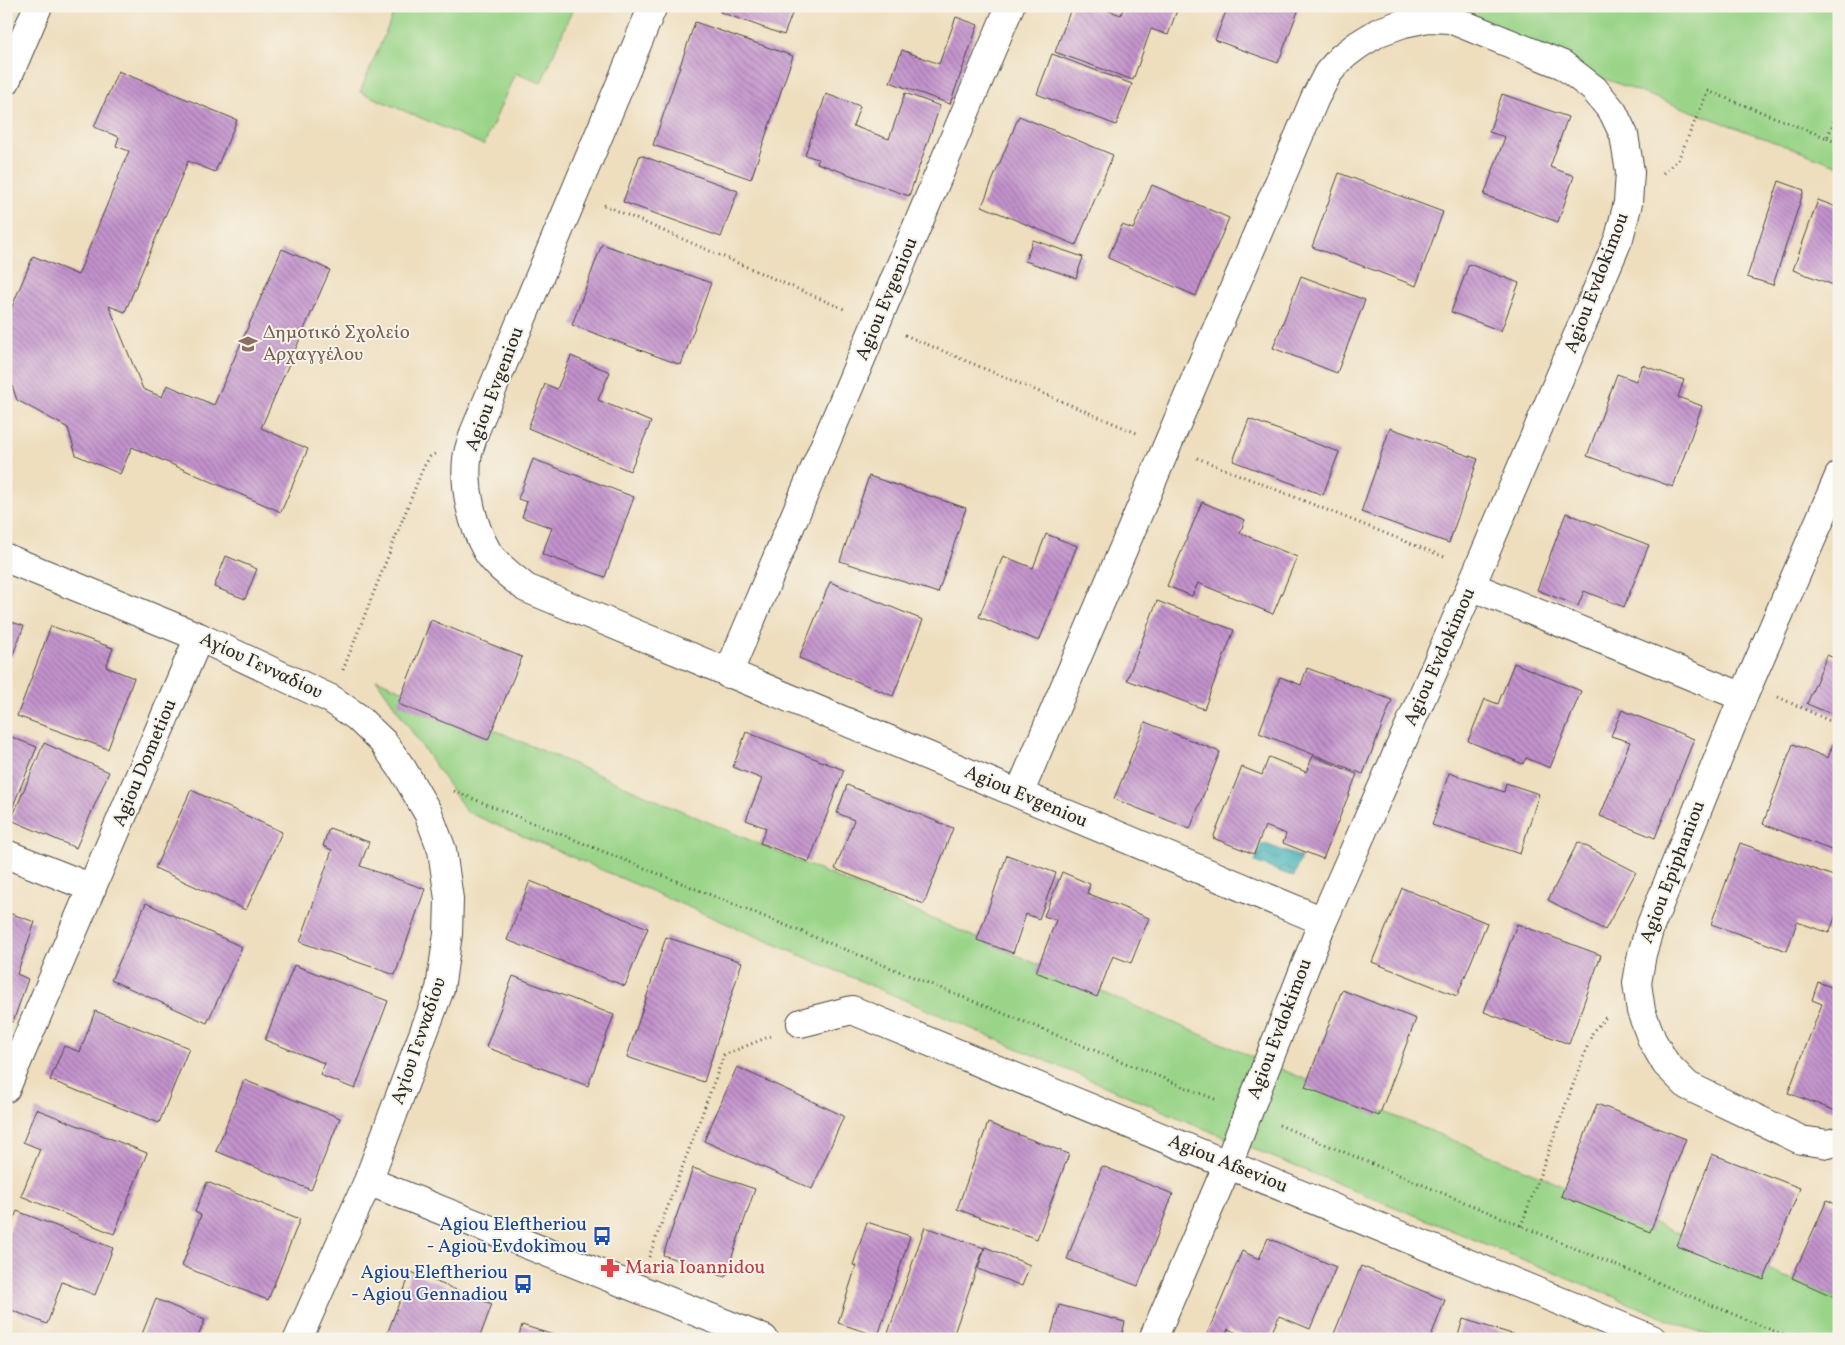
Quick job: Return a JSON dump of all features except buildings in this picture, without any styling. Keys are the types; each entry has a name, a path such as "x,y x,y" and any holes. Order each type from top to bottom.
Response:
{"street":[{"path":"6,81 38,6"},
{"name":"Agiou Evgeniou","path":"653,6 472,439 467,458 467,482 476,527 488,552 505,571 526,588 1322,921"},
{"name":"Agiou Evgeniou","path":"728,674 1010,6"},
{"name":"Agiou Evdokimou","path":"1019,794 1314,98 1328,73 1342,57 1379,32 1404,22 1428,18 1450,19 1563,65 1594,89 1613,112 1624,135 1630,172 1628,203 1619,238 1474,578 1322,921 1228,1164 1153,1339"},
{"name":"Agiou Epiphaniou","path":"1839,476 1746,690 1650,927 1642,954 1637,984 1641,1011 1652,1040 1666,1064 1688,1086 1801,1140 1828,1144 1839,1142"},
{"name":"Αγίου Γενναδίου","path":"6,558 199,637 331,699 357,717 383,742 403,770 428,813 442,850 449,895 448,934 440,989 368,1180 298,1339"},
{"path":"1474,578 1746,690"},
{"name":"Agiou Dometiou","path":"6,1088 199,637"},
{"path":"6,854 92,888"},
{"name":"Agiou Afseviou","path":"801,1023 852,1010 1652,1339"},
{"path":"368,1180 764,1339"}],"path":[{"path":"1628,203 1678,160 1708,91 1839,144"},
{"path":"1827,138 1839,110"},
{"path":"575,192 876,323 1474,578"},
{"path":"331,699 423,468 430,457 442,450 472,439"},
{"path":"1746,690 1839,725"},
{"path":"452,790 1248,1112 1793,1339"},
{"path":"1521,1226 1592,1030 1637,984"},
{"path":"637,1288 724,1055 801,1023"}],"green space":[{"path":"397,6 574,6 541,83 515,73 484,145 360,92"},
{"path":"1427,6 1839,6 1839,166 1514,45"},
{"path":"376,679 1297,1076 1839,1299 1839,1339 1717,1339 1219,1135 467,812"}],"water":[{"path":"1262,843 1301,857 1294,877 1255,862"}],"place":[{"name":"Δημοτικό Σχολείο Αρχαγγέλου","path":"248,344"},
{"name":"Agiou Eleftheriou - Agiou Evdokimou","path":"602,1236"},
{"name":"Maria Ioannidou","path":"610,1268"},
{"name":"Agiou Eleftheriou - Agiou Gennadiou","path":"523,1284"}]}
